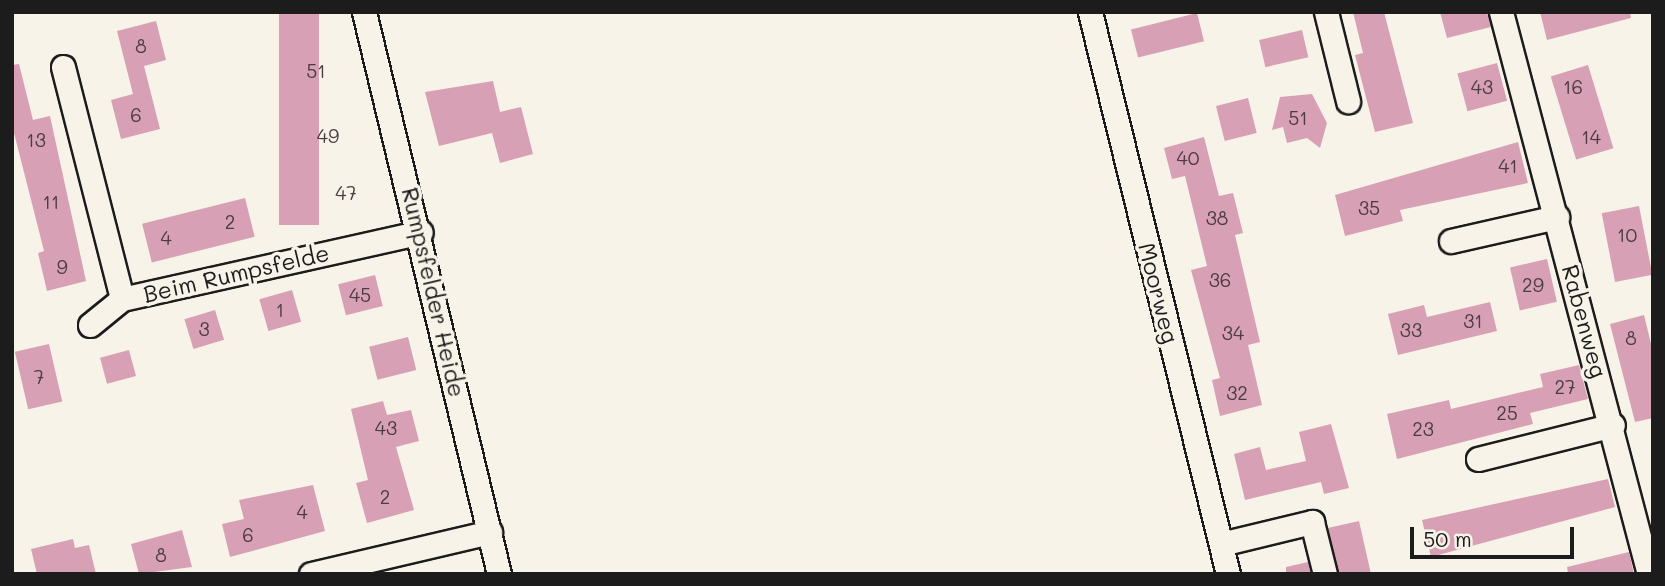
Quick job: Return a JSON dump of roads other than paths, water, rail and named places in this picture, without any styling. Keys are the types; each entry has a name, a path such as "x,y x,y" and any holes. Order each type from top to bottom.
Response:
{"street":[{"name":"Rumpsfelder Heide","path":"364,12 421,232 499,574"},
{"name":"Moorweg","path":"1090,12 1228,574"},
{"path":"1326,12 1348,101"},
{"name":"Rabenweg","path":"1501,12 1613,425 1649,574"},
{"name":"Beim Rumpsfelde","path":"63,67 122,299 421,232"},
{"path":"1451,241 1557,217"},
{"path":"90,325 122,299"},
{"path":"1478,459 1613,425"},
{"path":"1221,544 1312,522 1325,574"},
{"path":"311,574 490,532"}]}
